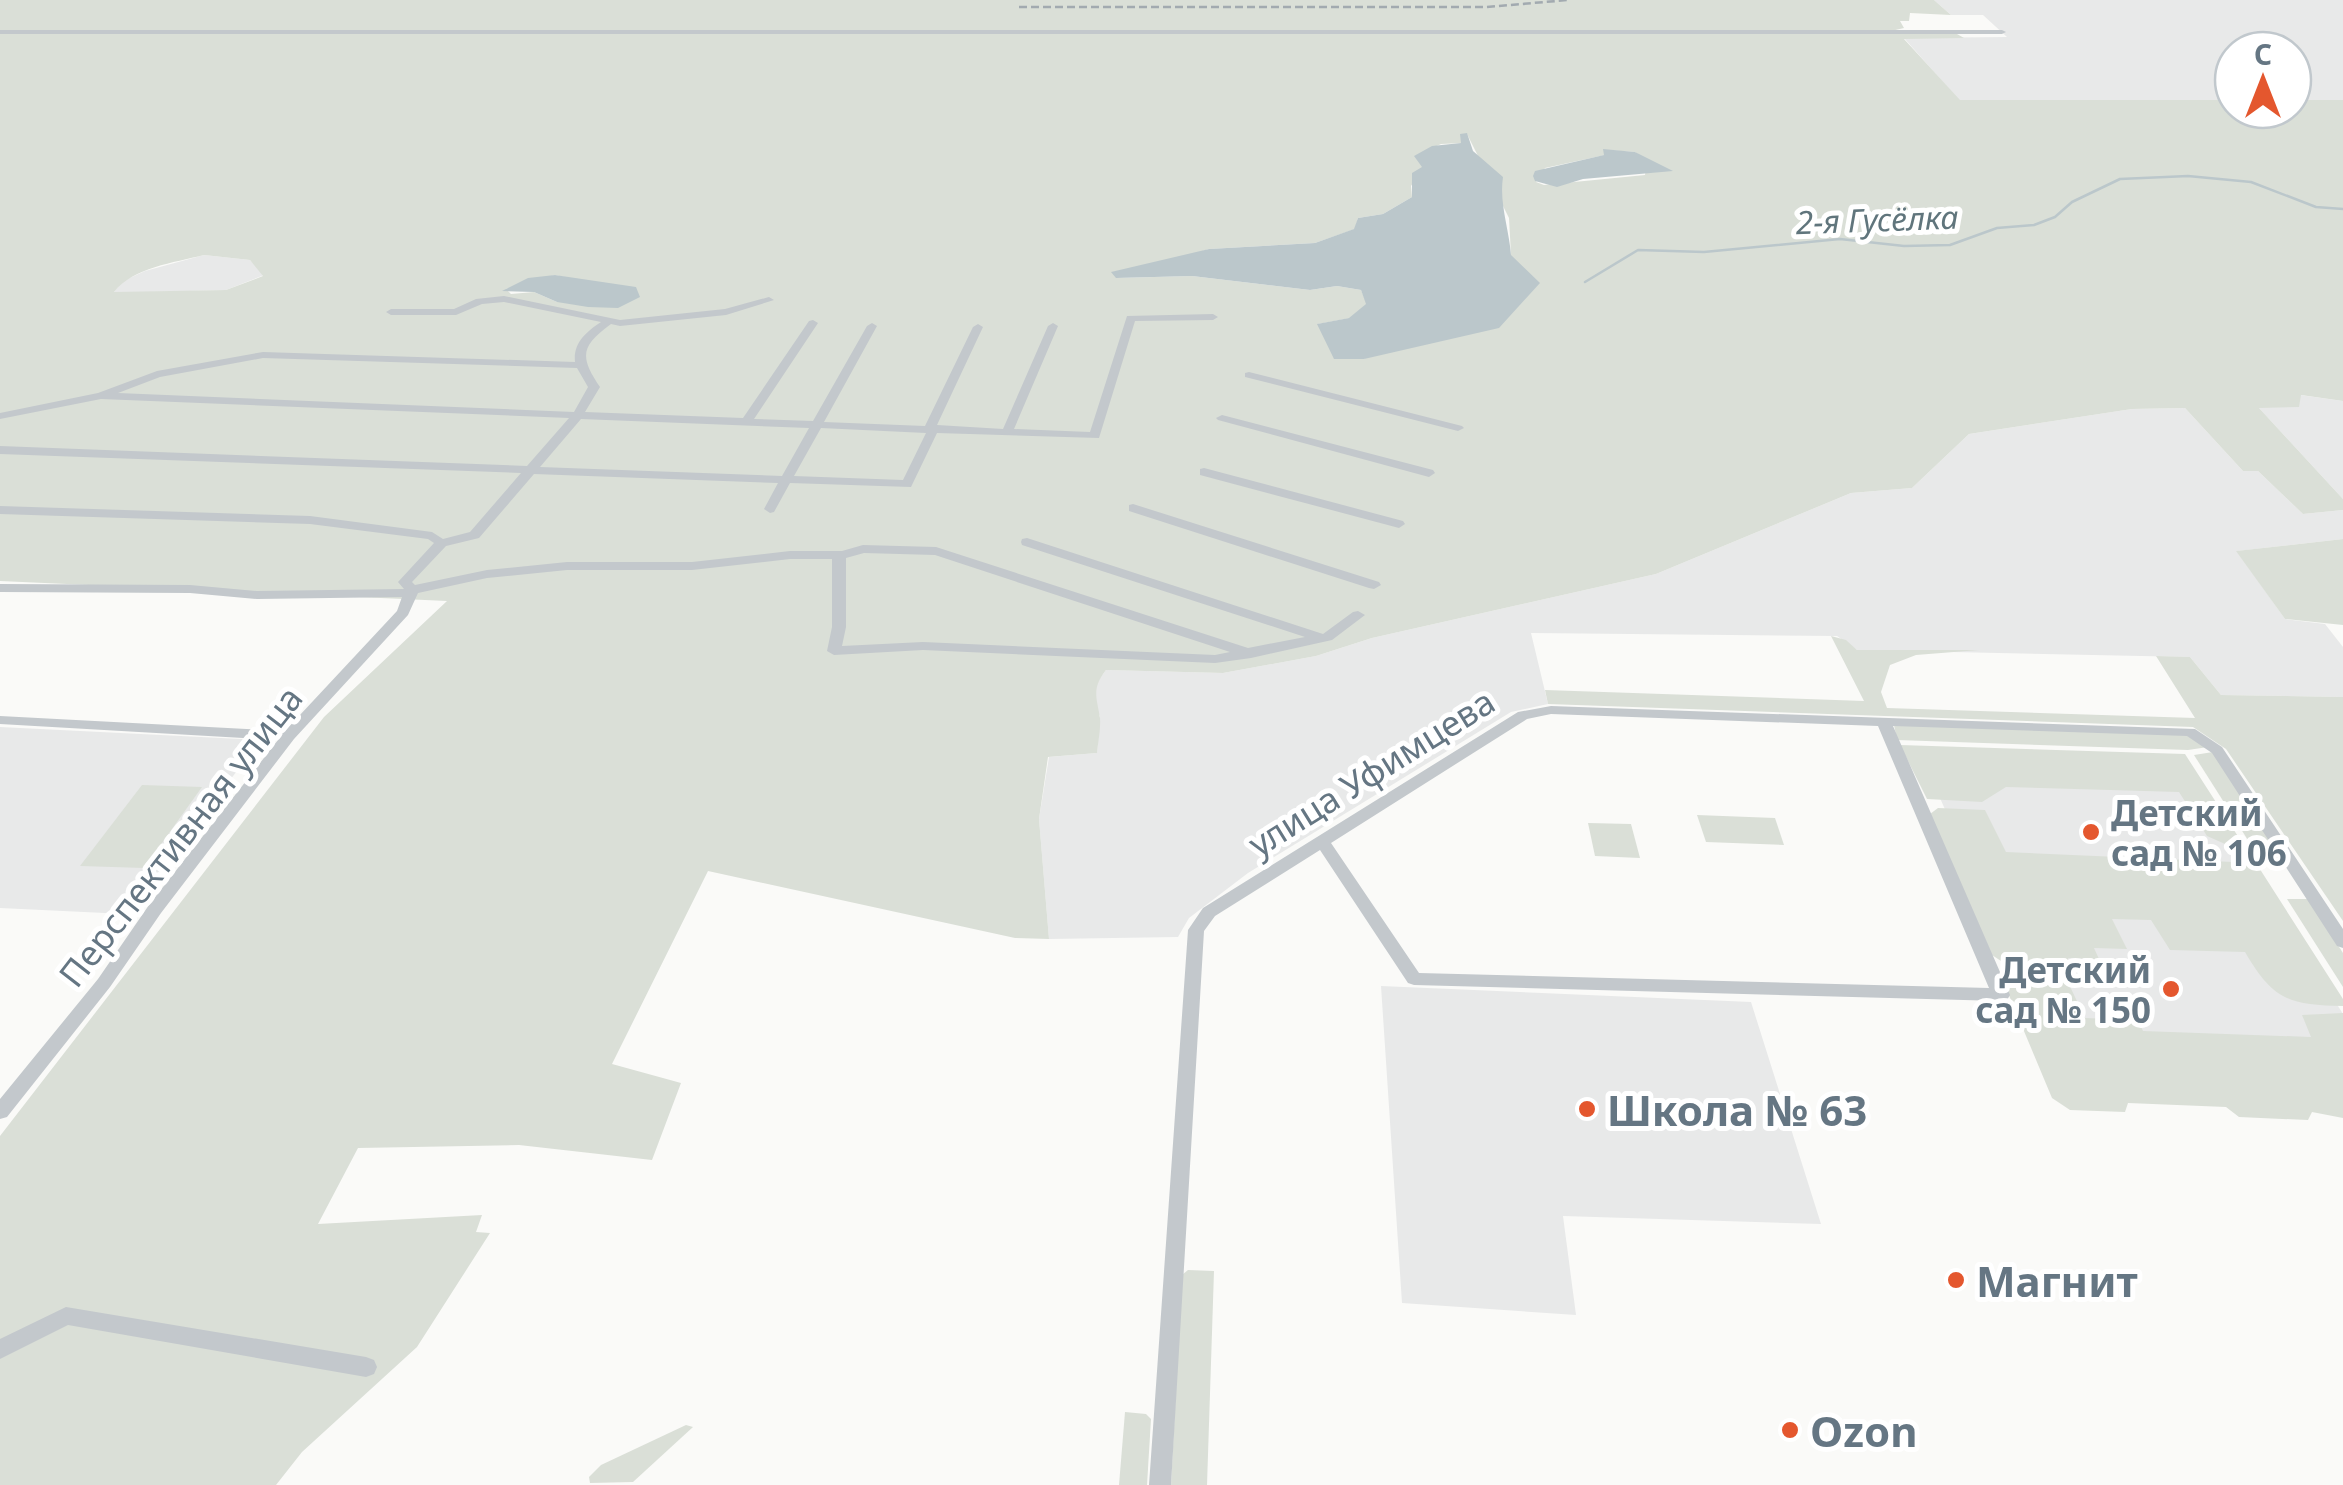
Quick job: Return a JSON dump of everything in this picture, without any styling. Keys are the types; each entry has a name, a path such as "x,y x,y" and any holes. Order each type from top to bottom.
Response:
{"street":[{"path":"0,32 2002,32"},
{"path":"498,310 508,299"},
{"path":"391,312 456,312 480,301 508,299 548,305 608,322 726,312 770,300"},
{"path":"101,396 1095,436 1131,318 1213,317"},
{"path":"0,510 310,520 432,536 442,544 474,535 578,414 594,387 579,365 584,340 608,322"},
{"path":"747,421 813,323"},
{"path":"770,509 872,326"},
{"path":"1007,432 1052,326"},
{"path":"0,450 907,484 978,327"},
{"path":"0,416 101,396 157,374 280,353 579,365"},
{"path":"1249,375 1458,428"},
{"path":"1222,418 1429,473"},
{"path":"1204,472 1399,524"},
{"path":"1133,508 1374,584"},
{"path":"1027,542 1322,638"},
{"name":"Перспективная улица","path":"0,1112 104,983 155,909 289,736 363,661 363,651 403,612 410,595 404,582 442,544"},
{"path":"0,588 190,590 257,596 410,595 487,574 567,566 692,566 790,555 839,555 864,549 936,551 1251,654"},
{"path":"839,555 839,628 834,652 923,646 1215,659 1322,638 1358,615"},
{"name":"улица Уфимцева","path":"1160,1485 1193,940 1209,912 1530,712 2164,728 2204,738 2217,750 2343,942"},
{"path":"0,720 289,736"},
{"path":"1322,841 1414,979 2001,996 1884,720"},
{"path":"0,1350 66,1316 366,1367"}],"shaded area":[{"path":"0,0 1934,0 1951,15 1910,13 1909,21 1900,21 1904,28 1891,31 0,31"},
{"path":"1934,0 2343,0 2343,100 2313,100 2313,30 2213,30 2213,100 1959,100 1904,38 2007,37 1983,15 1951,15"},
{"path":"0,34 1957,34 1964,38 1904,39 1960,100 2213,100 2213,130 2313,130 2313,100 2343,100 2343,401 2301,395 2299,407 2259,408 2343,499 2343,510 2303,514 2258,471 2243,471 2185,408 2132,409 1969,434 1912,488 1851,493 1656,574 1372,638 1316,656 1223,673 1106,670 1097,688 1097,753 1048,757 1039,819 1049,939 1015,938 708,871 612,1064 681,1083 652,1160 519,1145 358,1148 318,1224 482,1215 476,1232 490,1233 417,1347 302,1452 276,1485 0,1485 0,1136 324,717 447,601 0,581","holes":["1467,134 1509,218 1511,255 1364,359 1335,359 1318,324 1350,318 1367,304 1361,290 1337,286 1310,290 1192,276 1117,278 1209,249 1315,243 1355,229 1358,218 1383,214 1412,197 1411,186 1423,167 1415,156 1441,144 1462,143","1604,150 1635,152 1647,161 1645,175 1544,185 1536,182 1545,168 1605,155","204,255 250,260 263,276 226,290 114,292 143,271","555,275 588,282 557,302 534,292 511,294 506,289"]},
{"path":"1467,133 1473,151 1503,177 1511,255 1540,283 1499,328 1364,359 1334,359 1317,324 1349,318 1366,304 1361,290 1337,286 1310,290 1192,276 1116,278 1111,272 1209,249 1315,243 1354,229 1358,218 1383,214 1412,197 1412,173 1422,167 1414,156 1432,146 1461,143 1460,134"},
{"path":"1603,149 1635,152 1673,171 1583,179 1557,187 1535,181 1535,171 1604,155"},
{"path":"204,255 250,260 264,275 226,290 113,293 123,281 145,271"},
{"path":"555,275 636,287 640,297 618,308 588,307 557,302 534,292 502,291 528,278"},
{"path":"2300,395 2343,401 2343,499 2258,407 2298,407"},
{"path":"2185,408 2243,471 2258,471 2303,514 2343,510 2343,539 2237,551 2285,619 2325,624 2343,647 2343,697 2221,695 2190,657 1857,650 1837,636 1531,633 1548,704 1511,712 1248,873 1189,918 1178,937 1049,939 1039,819 1049,757 1097,753 1100,716 1093,705 1097,682 1106,670 1223,673 1316,656 1372,638 1656,574 1851,493 1912,488 1969,434 2132,409"},
{"path":"2343,539 2343,625 2285,619 2236,551"},
{"path":"1831,636 1846,640 1857,650 1979,650 1916,655 1890,665 1881,692 1887,708 2195,718 2156,656 2190,657 2221,695 2343,697 2343,921 2226,749 2193,727 1548,704 1545,690 1864,701"},
{"path":"1894,725 2184,734 2208,747 2188,750 1897,740"},
{"path":"0,727 261,740 126,914 0,908"},
{"path":"1900,745 2185,754 2250,855 2207,836 2179,792 2006,787 1982,802 1927,799"},
{"name":"Детский сад № 106","path":"1918,747 2178,756 2265,889 1972,872"},
{"path":"2213,752 2277,856 2258,856 2194,755"},
{"path":"142,785 202,787 144,868 80,866"},
{"path":"1938,808 1985,810 2006,852 2256,863 2343,999 2343,1006 2309,1004 2284,997 2265,981 2245,952 2170,950 2151,920 2112,919 2127,949 2094,948 2099,959 2068,958 2070,965 2062,969 2010,967 1992,955 1930,814"},
{"path":"1697,815 1775,818 1784,845 1706,842"},
{"path":"1588,823 1631,824 1640,858 1595,856"},
{"path":"2287,899 2308,899 2343,953 2343,987"},
{"name":"Детский сад № 150","path":"1979,904 2279,912 2343,1014 2343,1096 2054,1085"},
{"path":"2011,975 2065,976 2085,1018 2138,1020 2143,1031 2311,1037 2302,1015 2343,1013 2343,1118 2312,1112 2308,1120 2239,1117 2226,1107 2128,1103 2125,1112 2070,1110 2052,1098 2003,981"},
{"name":"Школа № 63","path":"1381,986 1751,1002 1821,1224 1563,1216 1576,1315 1402,1303"},
{"path":"1188,1270 1214,1271 1207,1485 1171,1485 1182,1275"},
{"path":"1125,1412 1146,1414 1151,1419 1147,1485 1119,1485"},
{"path":"686,1425 693,1427 633,1482 590,1483 589,1477 601,1465"}],"waterway":[{"name":"2-я Гусёлка","path":"1585,282 1638,250 1704,252 1840,239 1904,246 1950,245 1997,228 2034,225 2055,217 2072,202 2120,179 2188,176 2251,182 2316,207 2343,209"}],"railway":[{"path":"1019,7 1487,7 1568,0"}],"place":[{"name":"Детский сад № 106","path":"2091,832"},
{"name":"Детский сад № 150","path":"2171,989"},
{"name":"Школа № 63","path":"1587,1109"},
{"name":"Магнит","path":"1956,1280"},
{"name":"Ozon","path":"1790,1430"}]}
